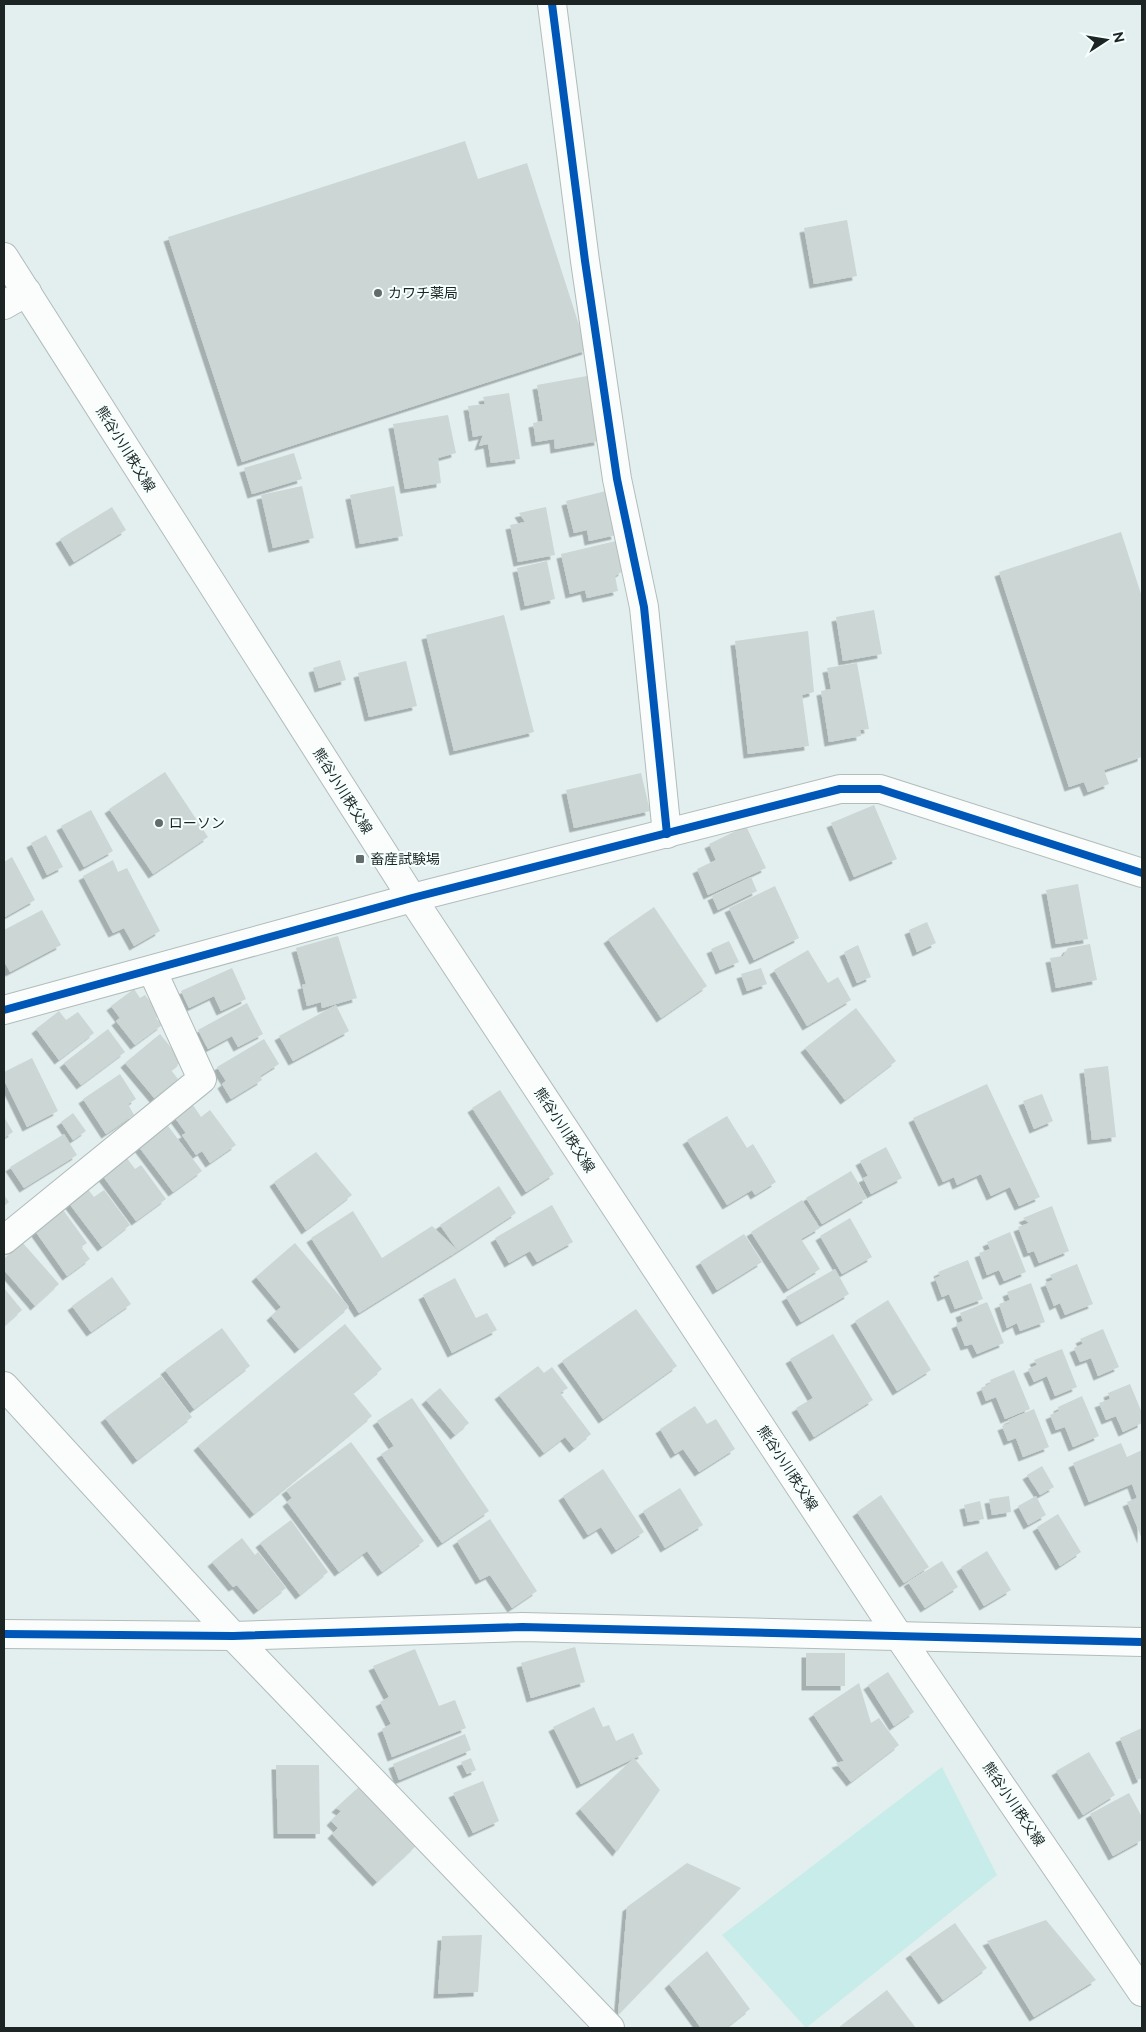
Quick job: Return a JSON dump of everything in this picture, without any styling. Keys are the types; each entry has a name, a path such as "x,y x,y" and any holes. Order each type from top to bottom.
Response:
{"street":[{"path":"552,4 585,261 617,479 644,607 667,834"},
{"name":"熊谷小川秩父線","path":"4,257 15,298 898,1636 1142,1992"},
{"path":"4,1010 412,898 840,789 880,789 1142,873"},
{"path":"4,1240 202,1079 152,970"},
{"path":"4,1386 233,1636 610,2028"},
{"path":"4,1634 233,1636 522,1627 1142,1642"}],"shaded area":[{"path":"942,1767 997,1875 806,2028 722,1935"}],"building":[{"name":"カワチ薬局","path":"465,141 478,179 527,163 587,350 242,462 168,237"},
{"path":"847,220 857,276 814,284 804,228"},
{"path":"587,376 599,441 555,449 554,439 536,442 533,423 543,421 537,385"},
{"path":"509,393 520,459 491,463 488,444 479,446 483,435 473,437 468,406 485,404 483,397"},
{"path":"448,415 456,453 438,458 441,483 405,489 393,424"},
{"path":"294,453 302,479 252,494 244,468"},
{"path":"302,486 314,538 273,548 261,495"},
{"path":"394,486 403,536 360,544 350,495"},
{"path":"606,491 616,535 589,541 587,530 574,533 566,501"},
{"path":"112,507 126,530 74,562 60,539"},
{"path":"546,507 555,555 518,562 510,525 525,522 519,513"},
{"path":"1121,532 1142,597 1142,757 1104,770 1109,784 1088,792 1084,782 1069,787 999,572"},
{"path":"616,541 623,571 615,576 618,591 587,598 585,590 570,594 561,554"},
{"path":"547,561 555,599 525,606 517,568"},
{"path":"874,610 882,654 843,661 836,617"},
{"path":"504,615 534,732 454,751 426,635"},
{"path":"808,631 814,692 802,695 809,746 748,754 735,641"},
{"path":"340,660 346,680 319,688 313,668"},
{"path":"406,661 417,706 369,717 358,673"},
{"path":"857,663 869,729 860,730 861,736 829,742 821,691 831,689 827,668"},
{"name":"ローソン","path":"165,772 208,837 153,874 109,809"},
{"path":"641,773 650,811 574,828 566,790"},
{"path":"874,805 897,859 854,877 831,823"},
{"path":"91,810 113,851 84,867 61,826"},
{"path":"746,826 766,868 708,895 697,869 716,860 709,844"},
{"path":"46,835 63,867 47,875 31,843"},
{"path":"12,857 35,900 5,917 4,862"},
{"path":"113,860 118,872 127,868 160,931 134,946 124,928 113,933 83,876"},
{"path":"751,877 757,891 718,910 712,896"},
{"path":"1078,884 1088,939 1056,944 1046,890"},
{"path":"775,886 799,938 754,960 729,908"},
{"path":"654,907 707,986 661,1018 608,939"},
{"path":"42,910 61,945 10,972 4,961 4,930"},
{"path":"927,922 936,943 917,952 909,930"},
{"path":"338,936 357,998 322,1008 321,1002 307,1006 302,985 306,984 296,948"},
{"path":"729,941 739,962 720,970 711,949"},
{"path":"1090,944 1097,980 1056,988 1050,958 1063,956 1068,948"},
{"path":"858,945 871,977 857,983 844,952"},
{"path":"808,950 828,983 838,977 851,1000 807,1026 774,970"},
{"path":"232,968 246,999 221,1011 214,996 189,1008 181,991"},
{"path":"761,968 767,984 747,991 741,974"},
{"path":"134,989 140,998 145,995 161,1016 156,1018 162,1025 135,1045 116,1021 120,1018 111,1006"},
{"path":"247,1003 263,1034 238,1047 232,1036 208,1049 198,1030"},
{"path":"336,1005 349,1031 293,1061 279,1036"},
{"path":"856,1008 896,1061 845,1100 805,1048"},
{"path":"59,1011 66,1020 78,1012 94,1033 59,1060 36,1029"},
{"path":"108,1029 125,1052 81,1085 64,1063"},
{"path":"160,1034 182,1061 171,1070 178,1079 155,1099 125,1063"},
{"path":"264,1039 279,1064 260,1076 262,1080 231,1099 222,1084 226,1081 217,1067"},
{"path":"32,1058 58,1111 27,1127 4,1080 4,1072"},
{"path":"1108,1066 1116,1137 1092,1140 1084,1069"},
{"path":"120,1074 136,1099 128,1104 134,1115 106,1134 83,1099"},
{"path":"987,1084 1040,1197 1019,1206 1010,1187 991,1196 981,1174 957,1185 954,1177 943,1182 913,1118"},
{"path":"500,1090 554,1174 526,1192 472,1108"},
{"path":"1042,1094 1053,1121 1034,1129 1023,1101"},
{"path":"193,1105 201,1117 210,1110 236,1145 210,1163 202,1151 196,1155 182,1135 186,1133 175,1118"},
{"path":"73,1113 86,1131 73,1140 61,1122"},
{"path":"727,1116 747,1148 753,1144 776,1182 755,1195 752,1190 727,1205 687,1140"},
{"path":"4,1117 13,1132 4,1138"},
{"path":"168,1126 202,1171 173,1192 139,1147"},
{"path":"64,1134 77,1155 24,1188 10,1167"},
{"path":"886,1147 902,1178 871,1194 863,1178 868,1176 860,1161"},
{"path":"316,1152 352,1195 306,1230 274,1182"},
{"path":"126,1157 135,1169 141,1165 166,1199 136,1221 102,1175"},
{"path":"851,1171 867,1198 822,1224 806,1198"},
{"path":"499,1186 516,1213 458,1251 440,1225"},
{"path":"87,1188 94,1197 104,1190 130,1225 102,1247 68,1202"},
{"path":"4,1195 9,1202 4,1206"},
{"path":"802,1200 820,1228 801,1239 820,1269 788,1289 751,1232"},
{"path":"552,1205 573,1242 537,1262 530,1251 509,1263 495,1238"},
{"path":"1052,1206 1069,1251 1039,1263 1034,1251 1028,1253 1018,1227 1029,1223 1023,1218"},
{"path":"61,1207 87,1243 81,1247 90,1259 67,1276 33,1228"},
{"path":"353,1211 382,1258 432,1226 458,1251 359,1313 311,1238"},
{"path":"850,1218 872,1257 842,1274 820,1236"},
{"path":"1010,1232 1026,1272 1004,1281 999,1270 987,1275 979,1253 990,1249 987,1242"},
{"path":"744,1234 762,1262 717,1290 700,1262"},
{"path":"22,1242 59,1284 35,1306 4,1270 4,1259"},
{"path":"295,1243 349,1307 299,1349 271,1316 281,1307 256,1277"},
{"path":"968,1260 983,1299 955,1309 949,1294 942,1297 935,1278 940,1276 938,1272"},
{"path":"1077,1264 1093,1304 1065,1315 1060,1303 1054,1306 1045,1283 1053,1280 1050,1275"},
{"path":"835,1269 849,1294 801,1322 786,1297"},
{"path":"112,1277 131,1304 91,1332 72,1306"},
{"path":"455,1278 476,1318 487,1313 497,1330 452,1353 423,1295"},
{"path":"1031,1283 1045,1322 1020,1331 1017,1323 1007,1328 999,1304 1010,1300 1007,1292"},
{"path":"4,1288 22,1310 4,1326"},
{"path":"888,1300 931,1370 897,1391 855,1321"},
{"path":"987,1302 1004,1343 977,1354 972,1344 965,1346 956,1324 963,1321 960,1313"},
{"path":"636,1309 677,1366 603,1419 562,1361"},
{"path":"345,1324 382,1369 353,1393 372,1416 254,1514 198,1446"},
{"path":"222,1328 250,1366 194,1409 165,1370"},
{"path":"1103,1329 1119,1367 1098,1376 1091,1358 1080,1362 1074,1348 1083,1344 1080,1339"},
{"path":"833,1334 873,1400 814,1437 796,1408 813,1398 790,1359"},
{"path":"1062,1349 1077,1387 1055,1396 1047,1376 1034,1382 1028,1369 1037,1365 1034,1360"},
{"path":"538,1366 544,1373 552,1367 568,1388 560,1393 591,1434 574,1448 565,1437 544,1453 499,1395"},
{"path":"1014,1370 1030,1409 1005,1419 996,1397 986,1401 981,1388 991,1383 990,1380"},
{"path":"161,1376 192,1417 137,1460 105,1418"},
{"path":"1130,1384 1142,1413 1142,1423 1123,1432 1116,1416 1106,1420 1099,1403 1110,1399 1108,1393"},
{"path":"440,1388 469,1423 455,1435 426,1400"},
{"path":"1082,1396 1099,1436 1073,1447 1065,1427 1056,1430 1050,1415 1059,1411 1058,1407"},
{"path":"412,1398 489,1511 442,1543 381,1454 394,1446 377,1421"},
{"path":"695,1406 707,1424 716,1419 735,1449 699,1472 683,1449 675,1454 660,1429"},
{"path":"1034,1409 1049,1447 1023,1457 1016,1438 1008,1441 1002,1426 1010,1423 1008,1420"},
{"path":"351,1442 424,1541 382,1572 367,1551 339,1572 287,1502 292,1498 286,1490"},
{"path":"1121,1443 1127,1457 1142,1450 1142,1539 1127,1502 1137,1498 1132,1484 1089,1502 1073,1463"},
{"path":"1042,1466 1054,1487 1040,1495 1027,1475"},
{"path":"603,1469 644,1532 616,1550 601,1527 588,1535 563,1496"},
{"path":"680,1488 703,1525 665,1548 643,1511"},
{"path":"881,1495 929,1567 904,1583 857,1512"},
{"path":"1009,1496 1011,1512 992,1515 989,1499"},
{"path":"1036,1496 1046,1515 1028,1525 1018,1506"},
{"path":"980,1501 984,1519 968,1522 964,1505"},
{"path":"1058,1514 1081,1552 1060,1566 1037,1527"},
{"path":"490,1519 537,1591 512,1608 490,1575 480,1580 457,1541"},
{"path":"291,1520 328,1572 300,1595 260,1543"},
{"path":"242,1538 255,1555 258,1552 286,1588 258,1610 237,1585 233,1587 212,1562"},
{"path":"987,1551 1011,1590 984,1606 961,1567"},
{"path":"942,1561 958,1587 925,1608 908,1582"},
{"path":"575,1647 585,1682 531,1698 521,1663"},
{"path":"415,1649 439,1706 455,1700 466,1728 392,1757 382,1729 391,1724 380,1702 389,1697 373,1666"},
{"path":"806,1653 845,1653 845,1686 806,1686"},
{"path":"888,1672 914,1712 894,1726 868,1685"},
{"path":"859,1683 871,1723 879,1718 899,1745 851,1782 836,1763 844,1761 813,1714"},
{"path":"594,1707 603,1727 609,1725 616,1741 633,1733 643,1754 581,1784 553,1727"},
{"path":"1142,1728 1142,1778 1137,1780 1120,1738"},
{"path":"465,1734 471,1750 399,1780 393,1764"},
{"path":"1089,1752 1115,1795 1083,1815 1056,1771"},
{"path":"471,1758 476,1770 467,1774 461,1762"},
{"path":"634,1758 660,1790 617,1852 580,1809"},
{"path":"276,1765 319,1765 320,1834 278,1834"},
{"path":"483,1781 499,1821 473,1833 453,1793"},
{"path":"360,1786 416,1846 377,1882 332,1834 338,1828 331,1821 341,1811 336,1808"},
{"path":"1129,1793 1142,1817 1142,1840 1113,1856 1090,1814"},
{"path":"687,1863 741,1888 618,2015 627,1907"},
{"path":"1046,1920 1096,1980 1034,2017 987,1941"},
{"path":"955,1923 987,1968 943,2000 910,1954"},
{"path":"482,1935 478,1992 438,1994 442,1936"},
{"path":"707,1951 750,2009 726,2028 701,2028 669,1984"},
{"path":"887,1990 916,2028 838,2028"}],"cycle path":[{"path":"552,4 585,261 617,479 644,607 667,834"},
{"path":"4,1010 412,898 840,789 880,789 1142,873"},
{"path":"4,1634 233,1636 522,1627 1142,1642"}],"place":[{"name":"カワチ薬局","path":"378,293"},
{"name":"ローソン","path":"159,823"},
{"name":"畜産試験場","path":"360,859"}]}
